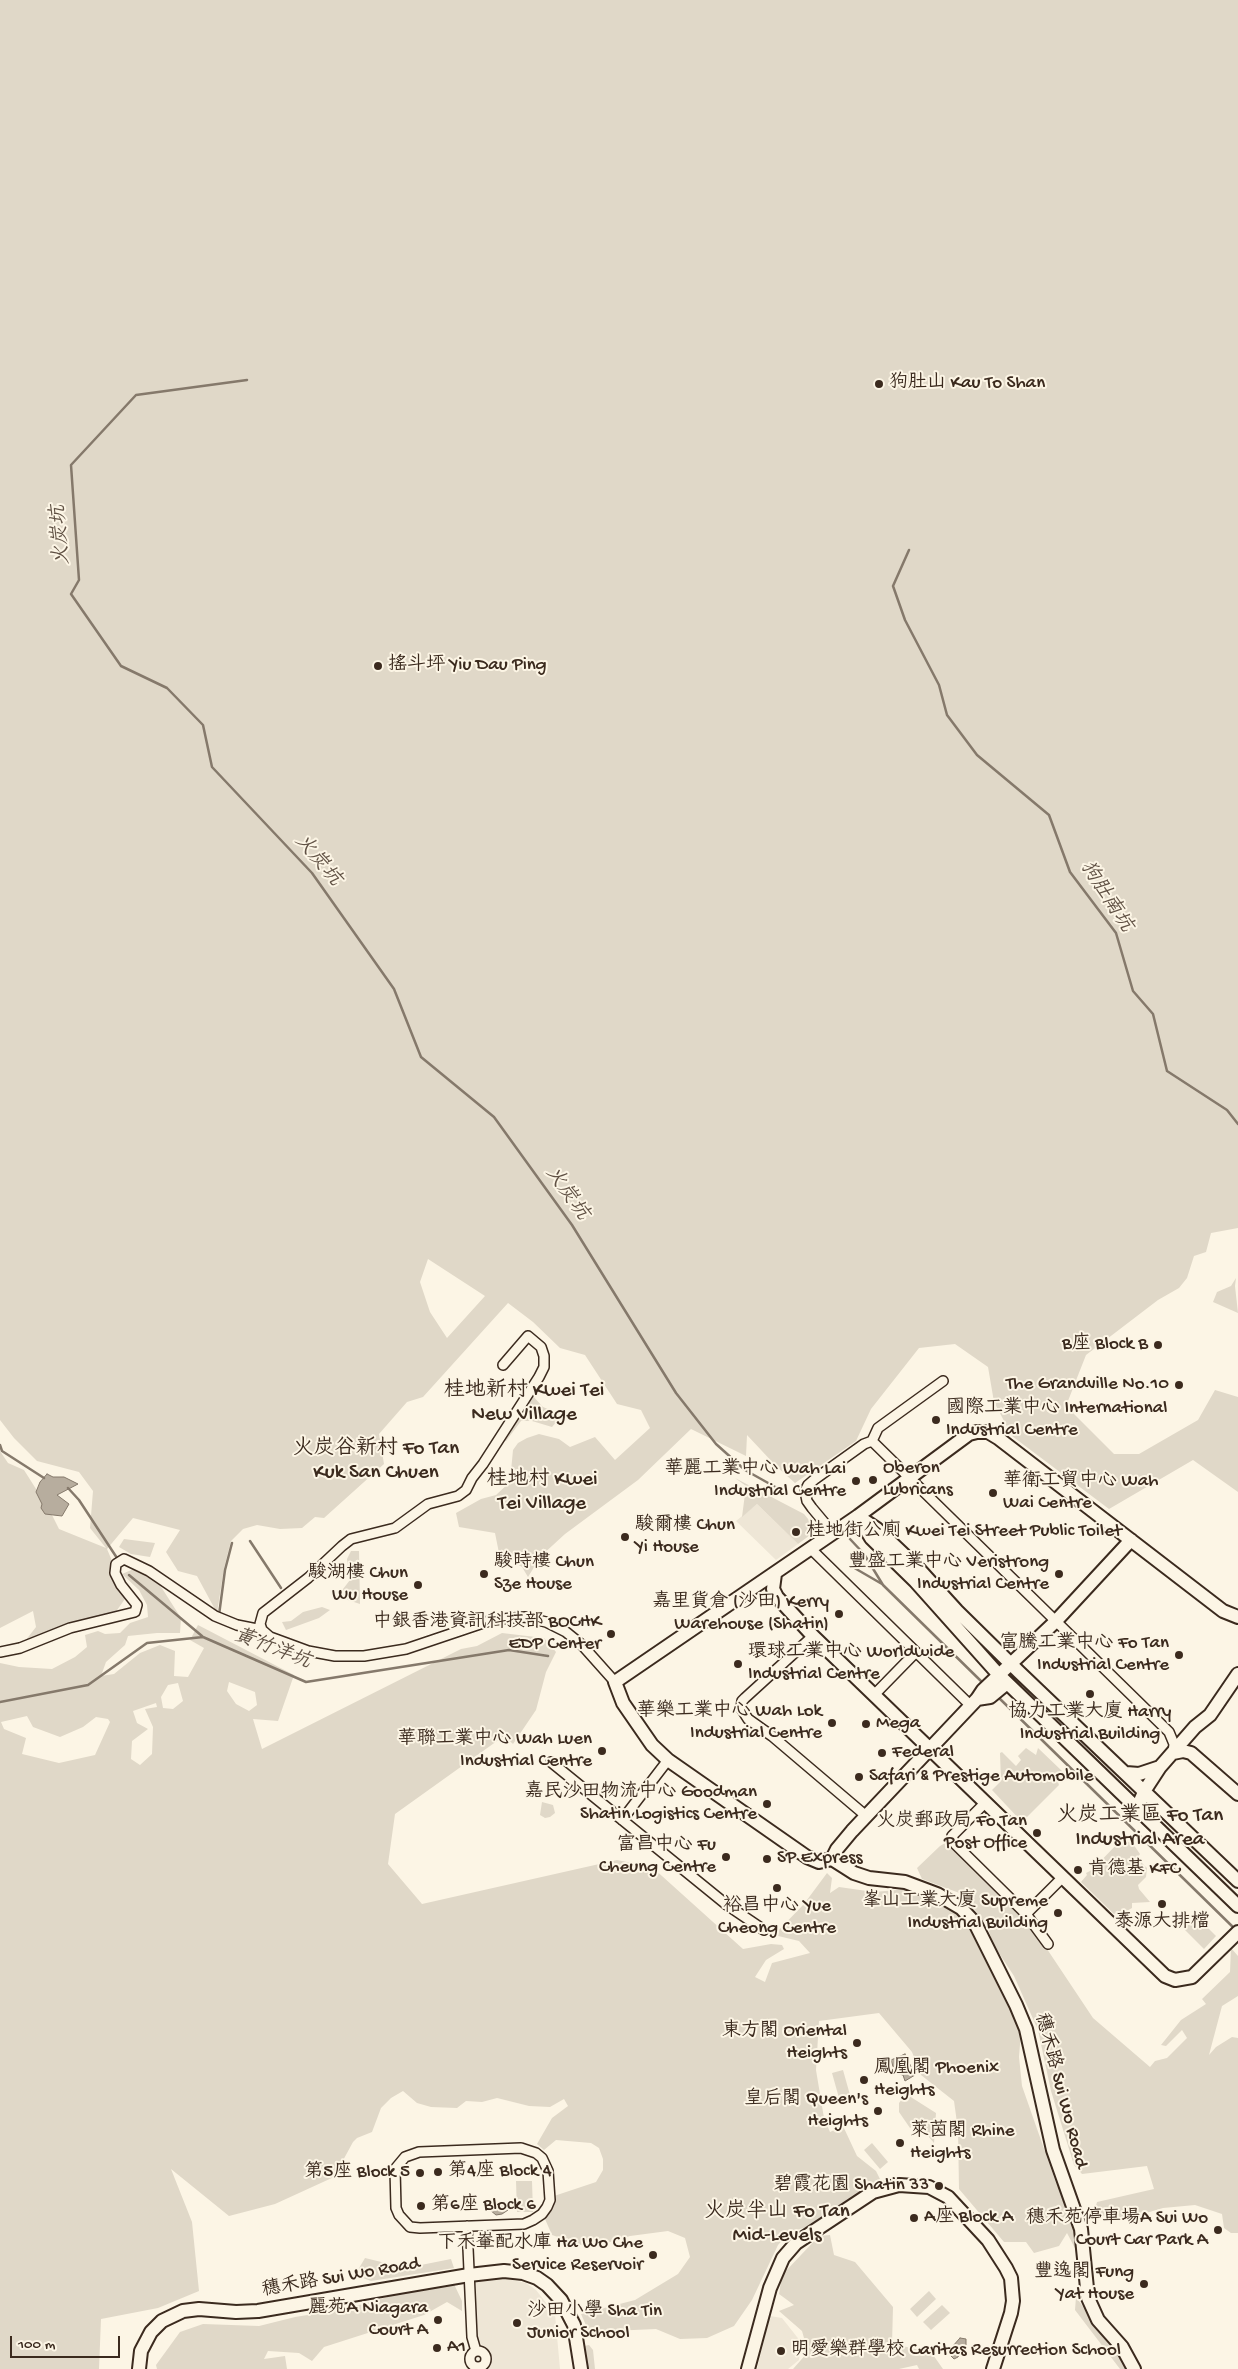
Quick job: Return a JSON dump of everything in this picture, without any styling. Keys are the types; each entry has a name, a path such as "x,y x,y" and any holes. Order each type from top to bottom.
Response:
{"street":[{"path":"262,1630 260,1624 263,1613 308,1578 342,1546 358,1537 395,1528 428,1504 458,1496 466,1490 539,1377 544,1367 544,1356 541,1347 528,1336 503,1365"},
{"path":"833,1533 812,1508 806,1497 808,1486 864,1444 872,1441 878,1428 943,1381"},
{"path":"615,1682 811,1549 969,1434 978,1432 988,1432 998,1438 1223,1611 1238,1617"},
{"path":"872,1441 1168,1732 1174,1744 1173,1753"},
{"path":"858,1516 877,1529 917,1567 957,1611 1011,1664 1145,1790 1238,1881"},
{"path":"858,1516 871,1538 915,1581 999,1682 1137,1808 1238,1906"},
{"path":"0,1652 20,1648 70,1628 135,1612 137,1605 120,1585 114,1573 116,1564 124,1558 150,1571 214,1616 238,1625 262,1630 270,1637 308,1651 335,1656 364,1656 406,1649 492,1620 525,1618 546,1622 566,1632 582,1645 615,1682 623,1703 652,1745 668,1760 807,1857 820,1862 832,1859 842,1843 865,1815 978,1699 999,1682 1011,1664 1055,1622 1132,1540"},
{"path":"811,1549 916,1652 978,1699"},
{"path":"774,1574 773,1589 777,1597 813,1636 1160,1973 1170,1979 1181,1980 1192,1977 1236,1934"},
{"path":"813,1636 745,1698 742,1701 741,1708 748,1719 772,1736 865,1815"},
{"path":"874,1695 916,1652"},
{"path":"1190,1753 1190,1746 1203,1722 1237,1679"},
{"path":"1137,1808 1145,1790 1160,1767 1195,1727 1203,1722"},
{"path":"1173,1753 1183,1751 1190,1753 1238,1794"},
{"path":"622,1820 668,1760"},
{"path":"551,1762 727,1906 764,1930"},
{"path":"1126,1773 1139,1774 1160,1767"},
{"path":"986,1802 952,1836 955,1844 1026,1914 1048,1944"},
{"name":"穗禾路 Sui Wo Road","path":"832,1859 854,1873 870,1878 905,1882 937,1894 961,1908 975,1923 1026,2029 1054,2152 1081,2228 1088,2298 1098,2320 1127,2353 1134,2369"},
{"path":"1026,1914 1063,1877"},
{"path":"521,2148 529,2149 542,2158 548,2171 550,2200 542,2214 524,2224 467,2226 410,2227 403,2221 396,2208 396,2170 405,2157 420,2152 521,2148"},
{"path":"748,2369 770,2288 783,2258 796,2243 867,2196 899,2185 929,2187 948,2198 988,2240 1006,2268 1010,2278 1013,2301 993,2369"},
{"path":"467,2226 472,2337 476,2351"},
{"name":"穗禾路 Sui Wo Road","path":"139,2369 141,2351 151,2332 162,2321 183,2311 199,2309 236,2312 258,2311 469,2274 504,2271 522,2273 547,2285 562,2300 570,2314 576,2335 581,2369"}],"shaded area":[{"path":"0,0 1238,0 1238,1228 1211,1233 1206,1252 1194,1256 1187,1278 1179,1288 1158,1300 1086,1355 1066,1406 1114,1454 1139,1454 1198,1420 1215,1390 1238,1397 1238,1492 1193,1460 1109,1509 1012,1436 994,1402 988,1367 955,1344 919,1348 871,1409 856,1441 795,1483 747,1435 746,1456 691,1429 638,1480 565,1534 541,1556 528,1577 522,1567 499,1553 495,1533 459,1527 456,1513 481,1499 496,1495 510,1482 513,1450 518,1443 527,1438 539,1434 559,1439 570,1447 595,1437 615,1460 650,1428 641,1410 617,1404 585,1355 560,1348 533,1322 508,1303 423,1397 407,1402 379,1434 384,1464 324,1518 315,1517 302,1528 280,1529 257,1525 243,1529 231,1541 224,1568 217,1613 197,1576 178,1571 166,1552 180,1530 133,1518 107,1549 127,1596 115,1613 22,1645 36,1627 33,1611 0,1628 0,1451 8,1463 24,1470 59,1529 106,1548 90,1528 93,1491 79,1472 37,1461 14,1438 0,1420","holes":["428,1259 485,1296 447,1338 430,1312 420,1282"]},
{"path":"1236,1278 1238,1313 1213,1302 1217,1292 1231,1286"},
{"path":"531,1394 543,1407 550,1410 558,1420 552,1427 532,1421 521,1421 506,1441 493,1441 498,1430 521,1412"},
{"path":"47,1474 53,1477 64,1477 78,1484 57,1495 69,1504 62,1516 45,1514 41,1508 42,1504 36,1492 40,1482"},
{"path":"735,1478 804,1514 817,1530 798,1544 757,1504 742,1517 746,1486"},
{"path":"757,1504 798,1544 776,1560 736,1521"},
{"path":"124,1539 155,1543 150,1557 131,1554 119,1547"},
{"path":"351,1551 359,1551 360,1604 342,1598 343,1589 350,1580 347,1559"},
{"path":"136,1568 158,1582 181,1618 180,1633 128,1636 125,1645 106,1662 101,1676 114,1674 140,1653 160,1645 175,1651 174,1676 188,1677 204,1648 190,1640 198,1625 294,1675 278,1721 253,1719 262,1749 461,1649 477,1646 502,1633 544,1638 556,1652 546,1672 536,1710 513,1744 504,1736 395,1814 388,1864 422,1904 617,1860 652,1867 743,1949 771,1944 782,1945 784,1949 766,1960 755,1977 765,1982 772,1963 810,1953 799,1941 774,1935 804,1904 827,1873 832,1878 830,1893 839,1887 874,1892 908,1889 949,1905 969,1921 984,1948 1021,2032 1019,2057 1022,2086 1056,2183 1079,2226 1078,2254 1067,2233 1059,2246 1034,2253 1026,2242 1004,2242 959,2189 958,2130 954,2101 921,2075 912,2052 879,2013 819,2021 816,2070 824,2118 830,2132 843,2126 857,2156 876,2171 882,2183 822,2221 789,2233 778,2245 752,2300 734,2326 707,2338 680,2339 656,2329 589,2332 581,2314 635,2300 678,2274 690,2257 685,2238 668,2231 630,2236 590,2248 552,2235 545,2219 552,2209 554,2196 596,2182 603,2170 603,2159 599,2148 591,2143 556,2140 544,2150 537,2144 552,2118 568,2106 564,2099 550,2107 529,2106 497,2098 482,2102 466,2101 457,2108 431,2107 417,2103 403,2091 391,2098 381,2108 372,2132 357,2138 353,2142 334,2177 275,2204 229,2216 171,2169 192,2222 199,2291 158,2308 101,2319 99,2369 0,2369 0,1663 19,1667 52,1669 75,1657 87,1647 85,1635 98,1631 105,1634 120,1633 130,1623 148,1617 147,1605 139,1590 122,1574","holes":["229,1682 255,1692 257,1705 249,1711 236,1704 227,1691","178,1683 183,1701 173,1709 163,1708 161,1697 168,1685","156,1703 157,1707 145,1709 153,1727 152,1754 140,1765 131,1759 132,1741 148,1729 137,1723 133,1711","27,1716 33,1727 60,1737 83,1727 96,1717 108,1719 110,1722 95,1755 59,1763 22,1754 26,1738 4,1729 1,1722"]},
{"path":"322,1607 330,1610 319,1618 286,1630 282,1622 291,1621 303,1612"},
{"path":"1026,1748 1036,1755 1038,1748 1062,1771 1061,1781 1058,1782 1059,1785 1022,1822 992,1790 1001,1781 1000,1753 1002,1752 1016,1766 1021,1760 1018,1756"},
{"path":"542,1802 553,1805 555,1813 545,1818 540,1815"},
{"path":"952,1839 998,1888 1043,1943 1093,2018 1150,2067 1155,2061 1167,2058 1187,2038 1182,2030 1166,2046 1161,2045 1181,2020 1206,2004 1202,1999 1230,1972 1231,1948 1238,1956 1238,1996 1222,2006 1209,2055 1216,2047 1232,2037 1238,2038 1238,2233 1231,2233 1224,2228 1222,2214 1195,2205 1163,2208 1126,2219 1115,2220 1094,2213 1097,2202 1154,2189 1147,2166 1082,2174 1074,2165 1051,2091 1038,2030 1014,1976 993,1944 987,1925 962,1894 922,1879 917,1868 940,1846"},
{"path":"1120,1841 1123,1844 1131,1841 1140,1854 1137,1858 1147,1868 1146,1877 1138,1885 1150,1902 1132,1903 1132,1908 1125,1912 1119,1911 1114,1914 1081,1882 1087,1875 1086,1873 1092,1870"},
{"path":"1196,1916 1216,1936 1204,1949 1184,1929"},
{"path":"905,2054 915,2075 905,2081 903,2075 895,2073 891,2060"},
{"path":"843,2070 850,2095 839,2098 832,2073"},
{"path":"906,2094 936,2113 934,2143 917,2123 910,2128 899,2112 899,2103"},
{"path":"872,2143 888,2162 880,2169 864,2150"},
{"path":"516,2181 532,2181 533,2212 517,2212"},
{"path":"495,2199 499,2205 508,2207 508,2210 496,2215 490,2210 491,2203"},
{"path":"830,2235 834,2255 855,2262 893,2307 892,2344 931,2352 943,2369 919,2369 917,2365 899,2369 793,2369 808,2352 802,2331 779,2311 794,2305 779,2294 782,2275 819,2236"},
{"path":"365,2258 406,2268 451,2259 454,2268 371,2281 355,2275"},
{"name":"沙田小學 Sha Tin Junior School","path":"498,2277 526,2283 536,2290 555,2314 560,2369 489,2369 491,2352 481,2344 477,2337 475,2280"},
{"path":"453,2282 462,2301 462,2311 447,2302 424,2315 324,2347 312,2361 299,2353 268,2351 264,2359 285,2356 287,2369 157,2369 156,2365 180,2332 203,2324 259,2326 295,2317 345,2309 409,2291"},
{"path":"929,2291 936,2299 917,2317 910,2309"},
{"path":"1076,2297 1116,2352 1131,2369 1120,2369 1075,2310"},
{"path":"942,2305 950,2313 931,2330 923,2322"},
{"name":"明愛樂群學校 Caritas Resurrection School","path":"770,2316 782,2318 801,2342 799,2360 788,2369 757,2369"},
{"path":"960,2338 966,2339 966,2345 962,2348 958,2357 954,2359 951,2356 952,2347"},
{"path":"589,2345 593,2350 595,2369 586,2369 584,2346"}],"waterway":[{"name":"火炭坑","path":"247,380 136,395 71,465 79,580 71,594 121,666 167,688 203,725 212,767 312,873 394,989 421,1057 494,1117 572,1225 676,1393 716,1444 745,1470 786,1493"},
{"name":"狗肚南坑","path":"909,550 893,586 905,620 939,685 947,715 977,755 1049,815 1070,872 1116,933 1133,991 1153,1014 1167,1071 1227,1110 1238,1124"},
{"path":"0,1445 2,1451 44,1478"},
{"path":"68,1488 79,1500 117,1558"},
{"path":"850,1539 864,1554 883,1585 984,1684"},
{"path":"250,1541 281,1588"},
{"path":"219,1615 225,1570 232,1543"},
{"path":"851,1566 882,1584"},
{"path":"129,1575 202,1636"},
{"name":"黃竹洋坑","path":"0,1702 88,1685 147,1643 203,1637 306,1682 509,1650 548,1656"},
{"path":"997,1696 1236,1930"}],"place":[{"name":"狗肚山 Kau To Shan","path":"879,384"},
{"name":"搖斗坪 Yiu Dau Ping","path":"378,666"},
{"name":"B座 Block B","path":"1158,1345"},
{"name":"The Grandville No.10","path":"1179,1385"},
{"name":"國際工業中心 International Industrial Centre","path":"936,1420"},
{"name":"Oberon Lubricans","path":"873,1480"},
{"name":"華麗工業中心 Wah Lai Industrial Centre","path":"856,1481"},
{"name":"華衛工貿中心 Wah Wai Centre","path":"993,1493"},
{"name":"桂地街公廁 Kwei Tei Street Public Toilet","path":"796,1532"},
{"name":"駿爾樓 Chun Yi House","path":"625,1537"},
{"name":"駿時樓 Chun Sze House","path":"484,1574"},
{"name":"豐盛工業中心 Veristrong Industrial Centre","path":"1059,1574"},
{"name":"駿湖樓 Chun Wu House","path":"418,1585"},
{"name":"嘉里貨倉 (沙田) Kerry Warehouse (Shatin)","path":"839,1614"},
{"name":"中銀香港資訊科技部 BOCHK EDP Center","path":"611,1634"},
{"name":"富騰工業中心 Fo Tan Industrial Centre","path":"1179,1655"},
{"name":"環球工業中心 Worldwide Industrial Centre","path":"738,1664"},
{"name":"協力工業大廈 Harry Industrial Building","path":"1090,1694"},
{"name":"華樂工業中心 Wah Lok Industrial Centre","path":"832,1723"},
{"name":"Mega","path":"866,1724"},
{"name":"華聯工業中心 Wah Luen Industrial Centre","path":"602,1751"},
{"name":"Federal","path":"882,1753"},
{"name":"Safari & Prestige Automobile","path":"859,1777"},
{"name":"嘉民沙田物流中心 Goodman Shatin Logistics Centre","path":"767,1804"},
{"name":"火炭郵政局 Fo Tan Post Office","path":"1037,1833"},
{"name":"富昌中心 Fu Cheung Centre","path":"726,1857"},
{"name":"SP Express","path":"767,1859"},
{"name":"肯德基 KFC","path":"1078,1870"},
{"name":"裕昌中心 Yue Cheong Centre","path":"777,1888"},
{"name":"泰源大排檔","path":"1162,1904"},
{"name":"峯山工業大廈 Supreme Industrial Building","path":"1058,1913"},
{"name":"東方閣 Oriental Heights","path":"857,2043"},
{"name":"鳳凰閣 Phoenix Heights","path":"864,2080"},
{"name":"皇后閣 Queen's Heights","path":"878,2111"},
{"name":"萊茵閣 Rhine Heights","path":"900,2143"},
{"name":"第4座 Block 4","path":"438,2172"},
{"name":"第5座 Block 5","path":"420,2173"},
{"name":"碧霞花園 Shatin 33","path":"939,2186"},
{"name":"第6座 Block 6","path":"421,2206"},
{"name":"A座 Block A","path":"914,2218"},
{"name":"穗禾苑停車場A Sui Wo Court Car Park A","path":"1218,2230"},
{"name":"下禾輋配水庫 Ha Wo Che Service Reservoir","path":"653,2255"},
{"name":"豐逸閣 Fung Yat House","path":"1144,2284"},
{"name":"麗苑A Niagara Court A","path":"438,2320"},
{"name":"沙田小學 Sha Tin Junior School","path":"517,2323"},
{"name":"A1","path":"437,2348"},
{"name":"明愛樂群學校 Caritas Resurrection School","path":"781,2351"}],"district":[{"name":"桂地新村 Kwei Tei New Village","path":"524,1404"},
{"name":"火炭谷新村 Fo Tan Kuk San Chuen","path":"376,1462"},
{"name":"桂地村 Kwei Tei Village","path":"542,1493"},
{"name":"火炭工業區 Fo Tan Industrial Area","path":"1140,1829"},
{"name":"火炭半山 Fo Tan Mid-Levels","path":"777,2225"}]}
